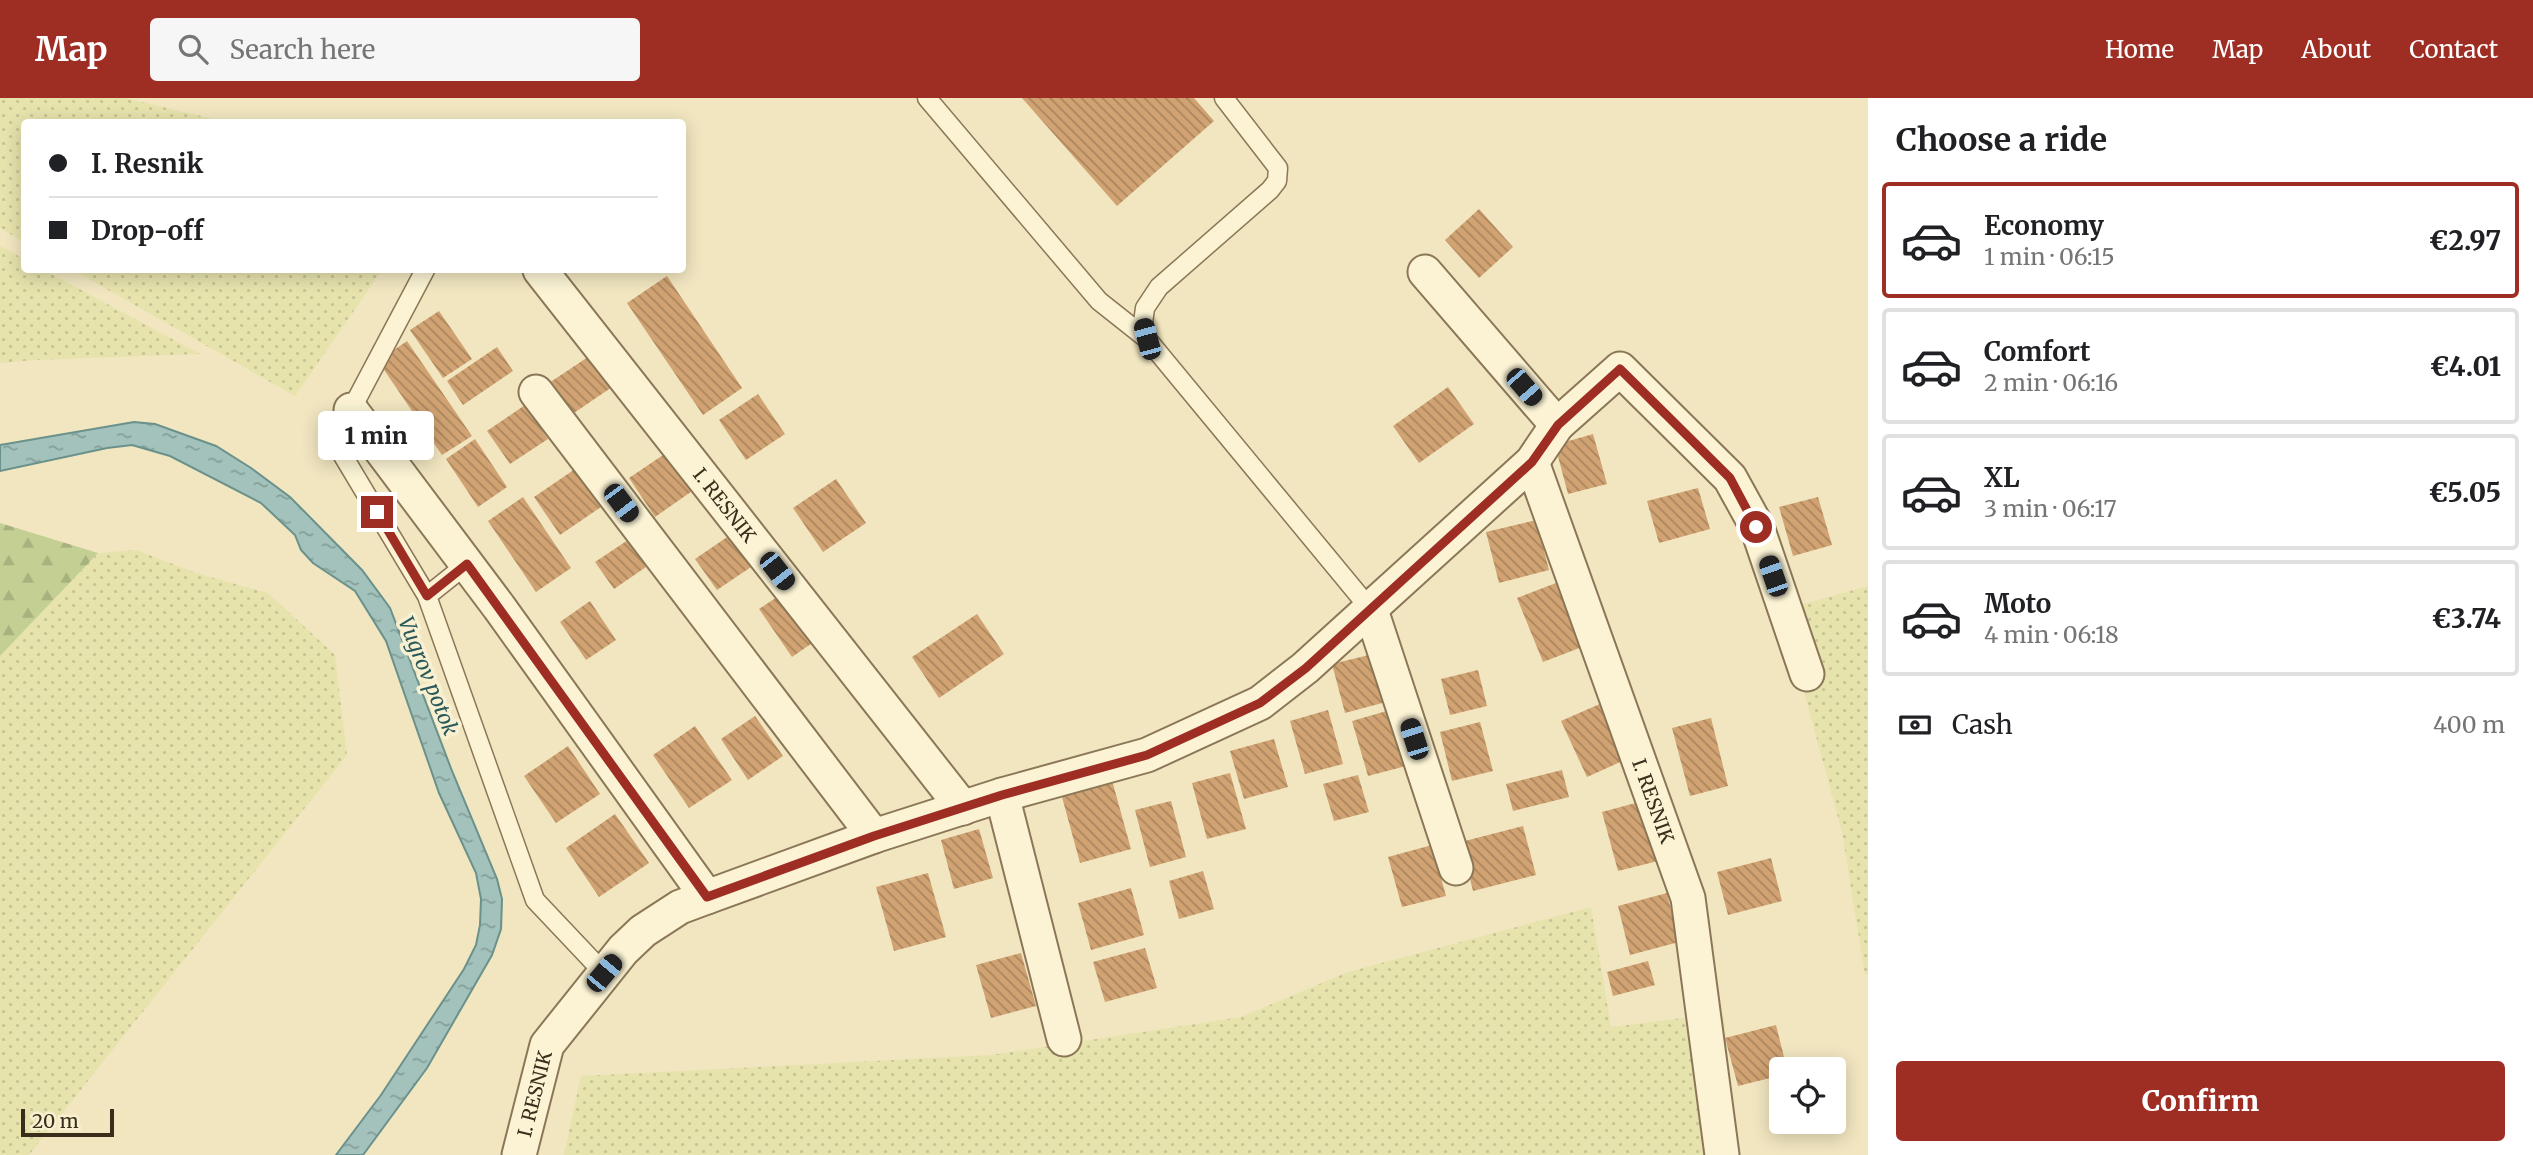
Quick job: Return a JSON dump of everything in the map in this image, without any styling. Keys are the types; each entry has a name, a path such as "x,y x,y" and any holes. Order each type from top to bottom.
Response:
{"street":[{"path":"1426,272 1558,425"},
{"name":"I. RESNIK","path":"542,273 963,808"},
{"name":"I. RESNIK","path":"519,1155 547,1045 604,973 643,931 680,907 707,897 874,836 1002,795 1147,755 1260,703 1306,668 1532,462 1558,425 1620,369 1730,478 1756,527 1807,674"},
{"path":"536,392 874,836"},
{"path":"351,410 467,564 707,897"},
{"name":"I. RESNIK","path":"1532,462 1688,898 1722,1155"},
{"path":"1371,610 1457,868"},
{"path":"1002,795 1064,1039"}],"lane":[{"path":"926,98 1099,301 1147,339 1371,610"},
{"path":"1147,339 1143,323 1145,308 1159,287 1278,181 1278,168 1224,98"},
{"path":"423,273 351,410 338,438 339,449 427,596 535,900 604,973"},
{"path":"427,596 467,564"}],"shaded area":[{"path":"0,98 125,98 213,119 21,119 21,240 0,228"},
{"path":"0,246 21,257 21,273 50,273 200,354 35,360 0,363"},
{"path":"78,273 380,273 295,396"},
{"path":"136,550 199,574 268,593 335,655 347,755 29,1155 0,1155 0,656 98,553"},
{"path":"1868,586 1868,974 1865,975 1842,832 1782,610"},
{"path":"1591,907 1611,1027 1723,1013 1736,1129 1733,1155 564,1155 581,1076 991,1055 1241,1017 1348,972"}],"green space":[{"path":"0,523 98,553 0,656"}],"water":[{"path":"134,422 155,424 216,446 251,468 290,497 362,570 390,608 452,771 497,879 502,899 501,929 492,955 427,1068 363,1155 336,1155 381,1095 464,969 476,945 481,899 476,873 439,793 386,641 355,591 313,563 301,550 295,535 261,503 170,456 132,445 0,471 0,445"}],"building":[{"path":"1022,98 1194,98 1214,121 1117,206"},
{"path":"1479,209 1513,247 1479,278 1445,240"},
{"path":"667,276 742,388 703,415 627,303"},
{"path":"439,311 472,359 443,378 410,330"},
{"path":"407,341 472,436 442,455 378,361"},
{"path":"497,347 513,371 463,405 447,381"},
{"path":"594,353 615,385 571,415 549,383"},
{"path":"1448,387 1474,424 1419,463 1393,426"},
{"path":"758,394 785,434 746,460 719,420"},
{"path":"525,405 548,439 510,464 487,431"},
{"path":"1593,434 1607,484 1568,494 1555,445"},
{"path":"475,439 507,487 478,507 446,459"},
{"path":"669,451 695,489 655,517 629,478"},
{"path":"575,469 601,507 560,535 534,497"},
{"path":"836,479 866,523 823,552 793,508"},
{"path":"1698,488 1710,529 1659,543 1647,501"},
{"path":"523,497 571,568 536,592 488,521"},
{"path":"1818,497 1832,545 1793,556 1779,507"},
{"path":"1536,520 1549,570 1499,583 1486,532"},
{"path":"733,533 754,565 717,590 695,559"},
{"path":"628,540 646,567 614,589 595,562"},
{"path":"1556,583 1582,647 1543,662 1517,598"},
{"path":"789,589 821,637 792,657 759,609"},
{"path":"590,601 616,640 586,660 560,622"},
{"path":"977,614 1004,654 939,698 912,657"},
{"path":"1373,654 1386,702 1345,713 1332,664"},
{"path":"1478,670 1487,706 1450,715 1441,679"},
{"path":"1602,703 1627,759 1587,777 1561,721"},
{"path":"1328,710 1343,764 1305,774 1290,721"},
{"path":"1390,710 1406,766 1368,776 1352,721"},
{"path":"755,716 783,756 748,780 721,739"},
{"path":"1711,718 1728,786 1690,796 1672,728"},
{"path":"1480,722 1493,771 1452,781 1440,732"},
{"path":"695,726 732,780 689,808 653,755"},
{"path":"1274,739 1288,787 1244,799 1230,751"},
{"path":"568,746 600,794 556,823 524,776"},
{"path":"1562,770 1569,797 1513,811 1506,784"},
{"path":"1110,773 1131,849 1080,863 1059,786"},
{"path":"1230,773 1246,829 1207,839 1192,783"},
{"path":"1358,775 1369,812 1334,821 1323,784"},
{"path":"1171,801 1186,857 1150,867 1135,810"},
{"path":"1643,801 1658,861 1618,871 1602,812"},
{"path":"615,814 649,863 599,897 566,848"},
{"path":"1523,826 1536,875 1473,891 1461,842"},
{"path":"979,829 993,878 954,889 941,840"},
{"path":"1432,845 1446,896 1402,907 1388,857"},
{"path":"1771,858 1782,901 1728,915 1717,872"},
{"path":"1203,871 1214,909 1179,919 1169,881"},
{"path":"928,873 946,937 894,951 876,887"},
{"path":"1131,888 1144,935 1091,950 1078,903"},
{"path":"1667,893 1679,942 1630,955 1618,906"},
{"path":"1145,948 1157,988 1105,1002 1093,962"},
{"path":"1021,953 1036,1006 991,1018 976,965"},
{"path":"1648,961 1655,985 1613,996 1607,972"},
{"path":"1776,1025 1784,1057 1769,1057 1769,1078 1738,1086 1725,1038"}],"route":[{"path":"377,512 427,596 467,564 707,897 874,836 1002,795 1147,755 1260,703 1306,668 1532,462 1558,425 1620,369 1730,478 1756,527"}],"water label":[{"name":"Vugrov potok","path":"428,676"}]}
